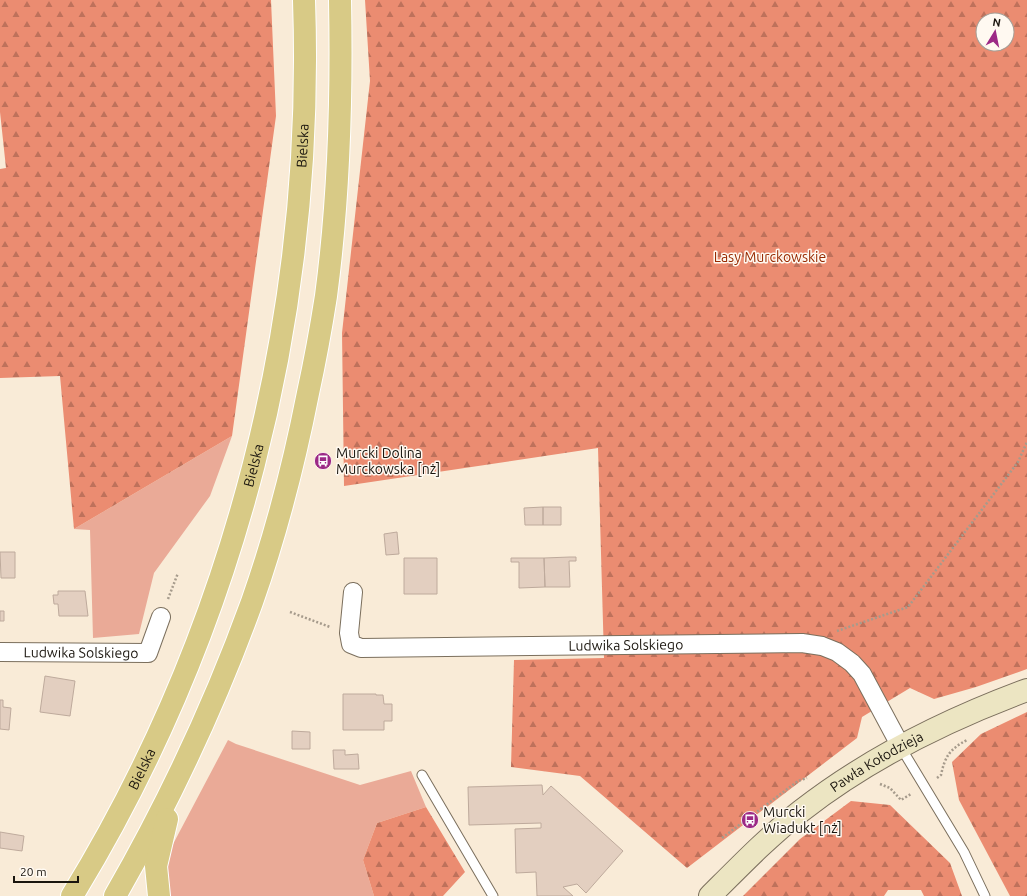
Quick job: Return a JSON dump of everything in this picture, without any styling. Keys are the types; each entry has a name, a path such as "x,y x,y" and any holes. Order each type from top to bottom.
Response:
{"main road":[{"name":"Bielska","path":"72,896 128,798 173,703 214,597 249,484 276,371 288,302 298,220 302,175 305,35 304,0"},
{"path":"115,896 145,843 176,783 207,714 252,601 296,451 326,297 332,236 340,118 340,0"},
{"path":"159,896 156,866 176,783"}],"street":[{"name":"Ludwika Solskiego","path":"352,592 349,634 351,644 361,648 802,643 822,646 837,652 852,663 862,674 900,746"},
{"name":"Ludwika Solskiego","path":"0,652 148,653 161,617"},
{"name":"Pawła Kołodzieja","path":"710,896 768,838 800,812 850,776 900,746 960,716 1027,690"}],"lane":[{"path":"900,746 964,852 985,896"},
{"path":"422,775 493,896"}],"path":[{"path":"802,643 908,607 1018,462 1027,442"},
{"path":"161,617 178,573"},
{"path":"290,612 332,628"}],"shaded area":[{"path":"232,436 210,496 154,573 139,634 93,638 90,530 74,529"},
{"path":"228,740 236,744 360,785 411,771 426,807 377,823 363,860 374,896 169,896 167,869 172,846"}],"green space":[{"path":"0,0 271,0 276,116 232,436 74,529 60,376 0,378 0,169 6,168 0,112"},
{"name":"Lasy Murckowskie","path":"365,0 1027,0 1027,669 976,687 934,699 910,688 862,717 857,738 687,868 580,776 511,767 514,660 604,658 598,448 344,486 342,333 370,81"},
{"path":"1027,712 1027,896 1010,896 959,800 952,762 981,734"},
{"path":"851,801 890,805 950,863 962,896 924,896 921,890 888,890 884,896 743,896 800,839"},
{"path":"426,807 465,872 443,896 374,896 363,860 377,823"}],"building":[{"path":"543,507 561,507 561,525 543,525"},
{"path":"543,507 543,525 525,525 524,508"},
{"path":"397,532 399,554 386,555 384,534"},
{"path":"0,552 15,552 15,578 1,578"},
{"path":"576,557 576,561 569,561 570,587 545,587 544,558"},
{"path":"404,558 437,558 437,594 404,594"},
{"path":"511,558 544,558 545,587 519,588 519,562 511,562"},
{"path":"58,591 85,591 88,616 59,616 58,604 54,604 53,595 58,595"},
{"path":"0,611 4,611 4,621 0,621"},
{"path":"45,676 75,681 70,716 40,712"},
{"path":"343,694 383,695 384,704 392,704 392,721 384,721 384,730 343,730"},
{"path":"0,700 3,700 3,707 11,708 9,730 0,729"},
{"path":"292,731 310,732 310,749 292,749"},
{"path":"333,750 345,750 345,755 358,754 359,769 334,769"},
{"path":"542,785 543,795 551,786 623,851 586,893 577,884 563,887 573,896 537,896 536,872 516,873 515,829 541,828 541,823 469,825 468,787"},
{"path":"0,832 24,836 22,851 0,848"}],"place":[{"name":"Murcki Dolina Murckowska [nż]","path":"323,461"},
{"name":"Murcki Wiadukt [nż]","path":"750,820"}]}
